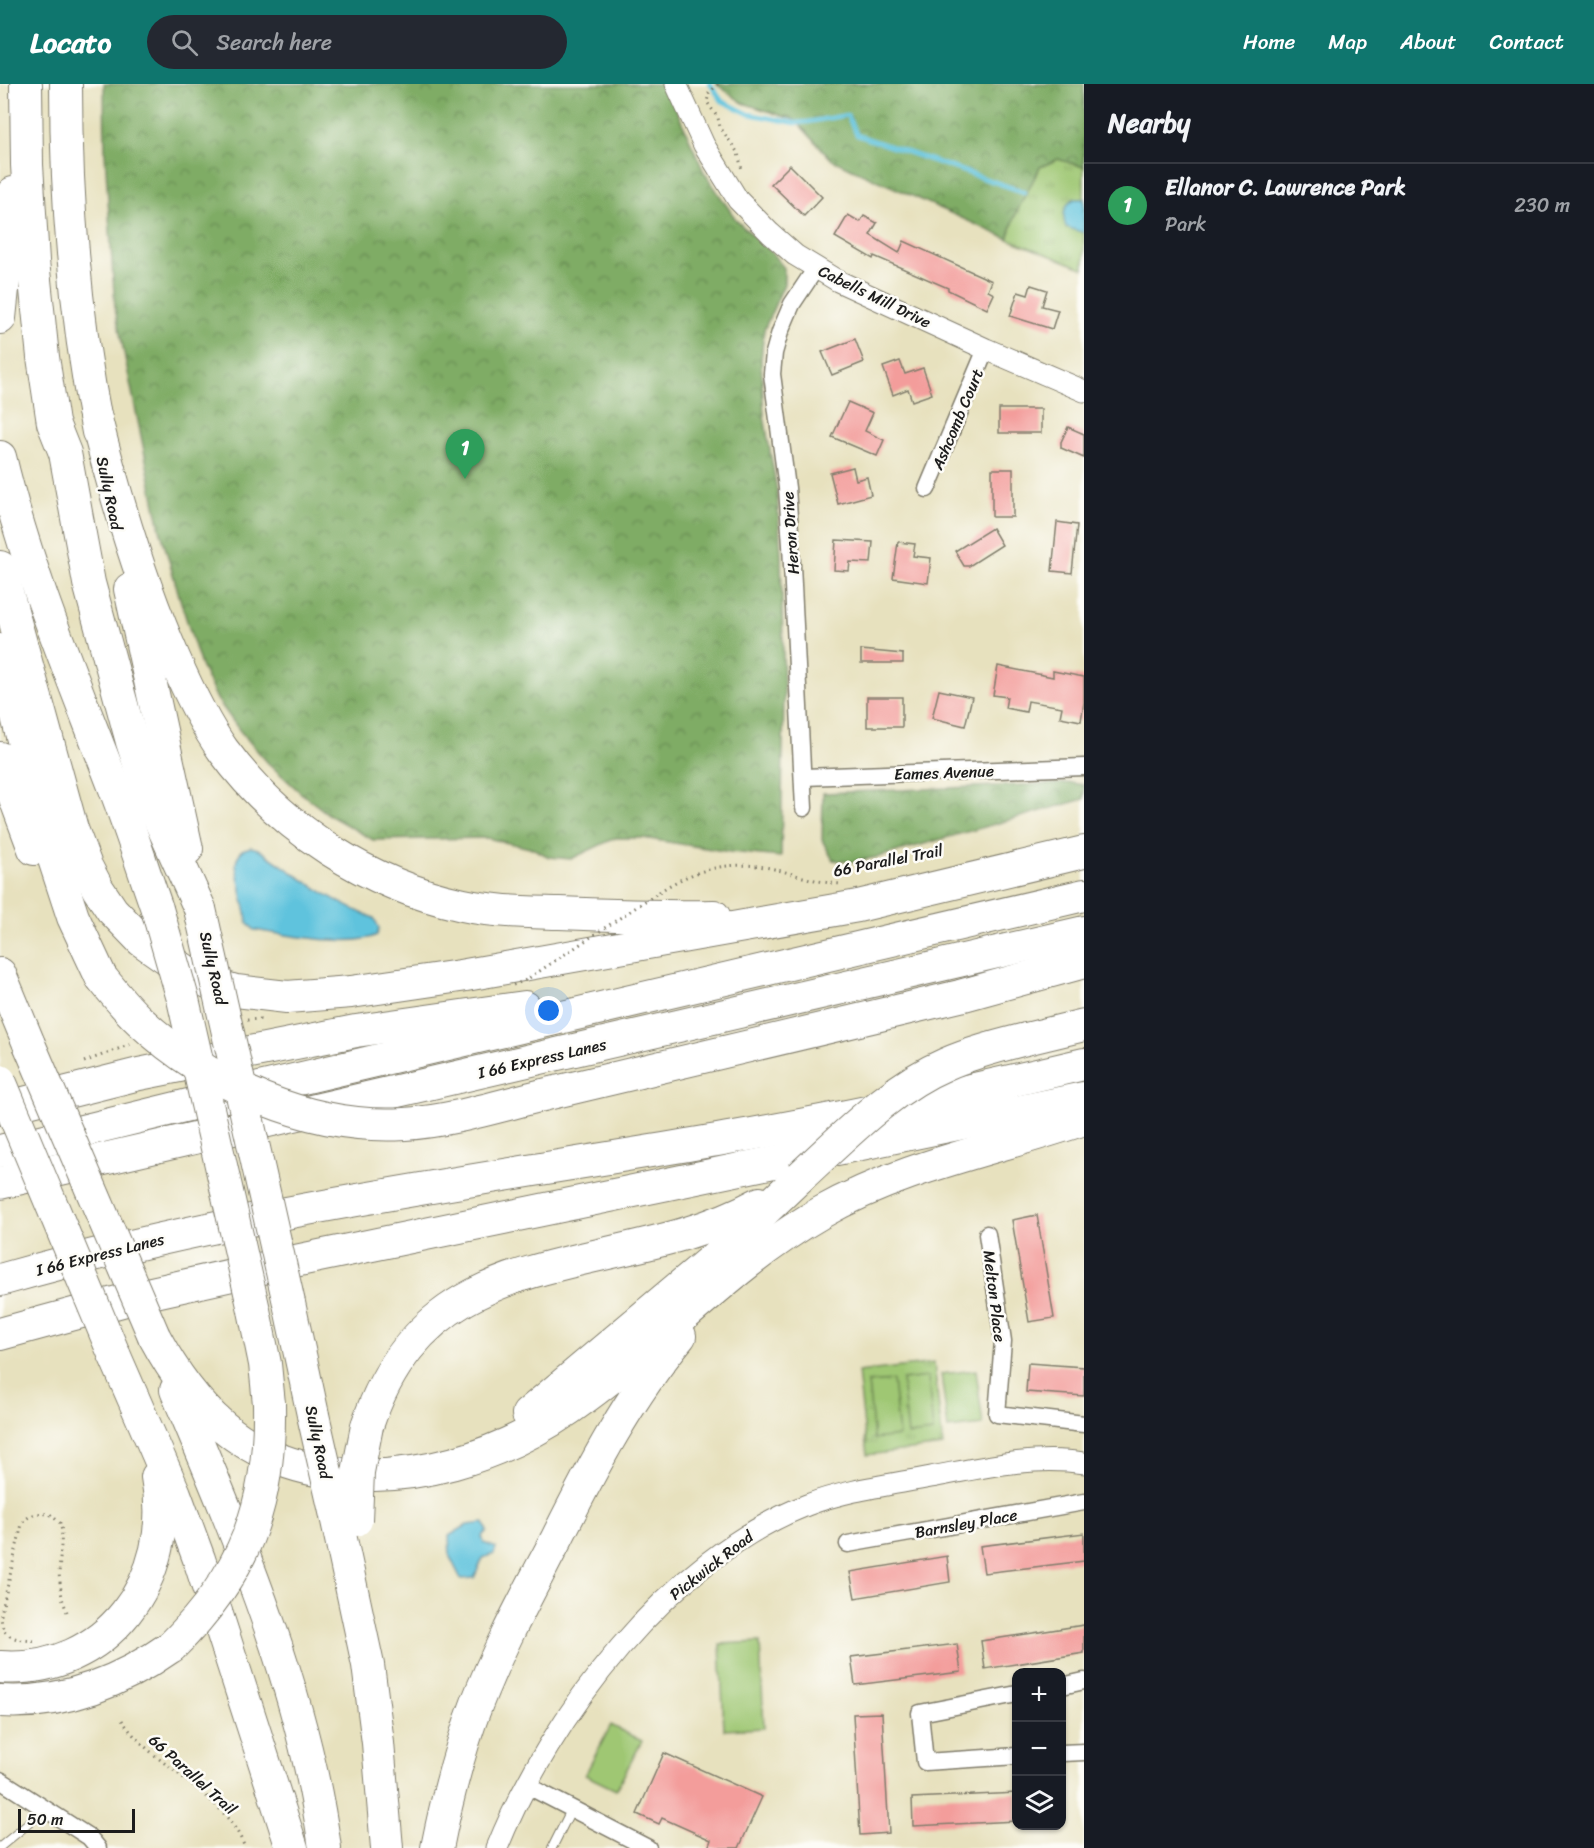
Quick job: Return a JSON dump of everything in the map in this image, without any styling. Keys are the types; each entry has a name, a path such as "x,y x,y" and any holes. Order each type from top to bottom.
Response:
{"highway":[{"path":"0,318 24,84"},
{"path":"24,84 33,261 43,357 95,705 116,792"},
{"name":"Sully Road","path":"66,84 68,209 75,282 94,411 159,731 313,1415 346,1518 378,1743 387,1848"},
{"path":"94,411 140,574 164,635 203,719 224,750 271,803 304,831 343,858 411,891 466,906 501,911 596,915 731,916 855,899 888,899"},
{"path":"53,423 64,453 89,583 132,742 152,803 200,909"},
{"path":"0,457 38,585 116,792 157,909 189,1020 254,1310 265,1364 269,1404 267,1455 262,1493 246,1543 220,1592 198,1619 172,1646 133,1672 90,1690 51,1699 3,1701"},
{"path":"0,567 72,829 86,866 112,910 141,940 187,972 212,984 236,991 287,997 351,992 540,963 858,906 1084,852"},
{"path":"0,650 52,853 74,917 100,977"},
{"path":"0,758 47,882 76,939 100,977 140,1022 183,1056 256,1095 310,1114 366,1124 405,1124 442,1119 948,999 1084,962"},
{"path":"0,1151 1084,895"},
{"path":"668,1029 828,977 1084,916"},
{"name":"I 66 Express Lanes","path":"0,1184 1084,932"},
{"path":"0,974 232,1525 276,1645 303,1736 325,1848"},
{"path":"0,1109 139,1074 356,1031 543,1004 690,987"},
{"path":"363,1475 403,1468 447,1456 512,1425 560,1388 771,1196 800,1177 885,1101 925,1074 970,1055 1084,1025"},
{"name":"I 66 Express Lanes","path":"0,1280 105,1252 289,1211 797,1126 1084,1064"},
{"path":"0,1081 141,1413 199,1559 292,1848"},
{"path":"4,1333 151,1293 279,1264 1084,1098"},
{"path":"154,1336 172,1369 195,1400 222,1426 255,1448 290,1464 322,1471 363,1475 437,1468 484,1453 530,1432 568,1409 739,1271 801,1225 853,1196 929,1167 1084,1119"},
{"path":"346,1518 368,1426 381,1389 413,1341 438,1318 476,1293 522,1274 744,1220"},
{"path":"437,1848 450,1784 478,1700 515,1620 577,1499 626,1411 657,1364 739,1271"},
{"path":"0,1667 42,1665 67,1658 95,1642 124,1617 143,1588 152,1566 159,1538 161,1509 158,1481 141,1413"}],"street":[{"name":"Cabells Mill Drive","path":"676,84 704,145 738,200 795,255 838,281 1084,391"},
{"name":"Heron Drive","path":"804,808 786,488 772,374 774,353 780,332 792,304 816,268"},
{"name":"Ashcomb Court","path":"927,489 986,349"},
{"name":"Eames Avenue","path":"804,777 1084,767"},
{"name":"Melton Place","path":"987,1234 1003,1341 996,1414 1084,1424"},
{"name":"Pickwick Road","path":"497,1848 526,1785 555,1734 622,1645 647,1618 695,1574 752,1533 807,1505 846,1493 977,1468 1028,1462 1084,1463"},
{"name":"Barnsley Place","path":"848,1544 1084,1502"},
{"path":"1066,1685 1084,1681"},
{"path":"1012,1695 921,1713 925,1762 1012,1756"},
{"path":"1066,1753 1084,1752"},
{"path":"0,1780 89,1837 98,1848"},
{"path":"526,1785 648,1848"}],"lane":[{"path":"552,1848 572,1808"},
{"path":"0,1847 45,1810"}],"path":[{"path":"718,85 709,93 707,102 718,118 720,127 738,153 745,177"},
{"name":"66 Parallel Trail","path":"513,985 526,980 659,892 689,875 709,869 745,865 768,868 826,884 851,883"},
{"path":"37,1641 15,1639 1,1626 1,1614 22,1524 32,1515 50,1514 60,1523 62,1532 59,1574 62,1598 68,1616"},
{"name":"66 Parallel Trail","path":"122,1720 132,1735 212,1802 231,1823 245,1848"}],"green space":[{"path":"104,84 665,84 704,172 737,221 771,252 784,268 784,284 764,330 761,360 764,416 777,491 781,554 784,695 781,857 730,852 643,838 615,838 571,859 549,857 534,849 487,838 373,840 331,816 302,794 268,763 240,731 217,699 201,666 160,529 115,309 105,153"},
{"path":"716,84 1084,84 1084,167 1058,159 1040,167 1016,213 1008,239 832,160 795,120 743,103"},
{"path":"1058,159 1084,167 1084,269 1008,239 1016,213 1040,167"},
{"path":"1072,783 1084,785 1084,799 878,857 851,862 833,860 822,840 823,793"},
{"path":"934,1363 943,1446 867,1455 858,1372"},
{"path":"976,1370 983,1425 948,1429 941,1374"},
{"path":"928,1377 933,1432 908,1435 902,1380"},
{"path":"893,1381 899,1436 874,1439 868,1383"},
{"path":"760,1642 764,1728 724,1730 720,1644"},
{"path":"611,1725 642,1741 616,1790 585,1775"}],"water":[{"path":"1074,199 1084,199 1084,233 1066,227 1064,215 1066,208"},
{"path":"251,847 258,849 328,896 374,918 379,928 377,935 366,939 335,940 254,930 248,923 236,866 237,858 242,850"},
{"path":"484,1523 487,1531 482,1536 484,1543 496,1548 494,1554 483,1558 474,1578 461,1579 450,1557 449,1536 467,1525"}],"building":[{"path":"790,165 822,197 804,216 771,184"},
{"path":"848,215 860,222 864,216 877,223 870,235 899,253 904,241 992,281 988,291 994,294 987,309 948,288 874,256 873,259 835,237"},
{"path":"1031,285 1047,290 1042,306 1058,310 1052,329 1010,316 1018,292 1028,295"},
{"path":"855,339 864,362 832,375 822,352"},
{"path":"900,361 905,374 923,368 932,394 912,401 908,389 893,395 883,367"},
{"path":"848,402 873,413 865,431 884,440 877,456 832,437"},
{"path":"999,409 1041,409 1041,433 999,433"},
{"path":"1068,427 1084,434 1084,458 1061,448 1061,442"},
{"path":"853,467 856,480 867,477 871,495 838,504 830,473"},
{"path":"992,469 1013,469 1013,517 992,517"},
{"path":"1057,522 1077,525 1072,573 1052,571"},
{"path":"992,528 1002,545 969,566 964,566 955,551"},
{"path":"836,540 873,542 871,563 850,562 849,571 834,570"},
{"path":"898,542 915,544 913,556 931,558 928,583 893,578"},
{"path":"861,650 903,654 903,663 861,663"},
{"path":"998,666 1053,677 1053,671 1084,677 1081,721 1060,717 1062,707 1028,701 1026,712 1005,708 1007,697 993,695"},
{"path":"939,690 972,697 965,726 932,718"},
{"path":"867,697 902,697 902,727 867,727"},
{"path":"1037,1215 1054,1318 1029,1322 1012,1220"},
{"path":"1028,1363 1084,1367 1084,1396 1026,1392"},
{"path":"1084,1533 1084,1561 984,1573 980,1546"},
{"path":"947,1556 950,1582 855,1598 850,1572"},
{"path":"1084,1625 1084,1653 985,1669 981,1641"},
{"path":"957,1644 961,1672 855,1685 851,1657"},
{"path":"882,1713 889,1833 860,1835 853,1714"},
{"path":"664,1753 762,1797 739,1848 708,1848 711,1840 662,1818 659,1824 637,1814"},
{"path":"1012,1793 1012,1821 913,1826 912,1798"}],"waterway":[{"path":"710,84 722,101 749,114 795,123 847,115 857,135 1024,192"}],"place":[{"name":"Ellanor C. Lawrence Park","path":"465,479"}]}
